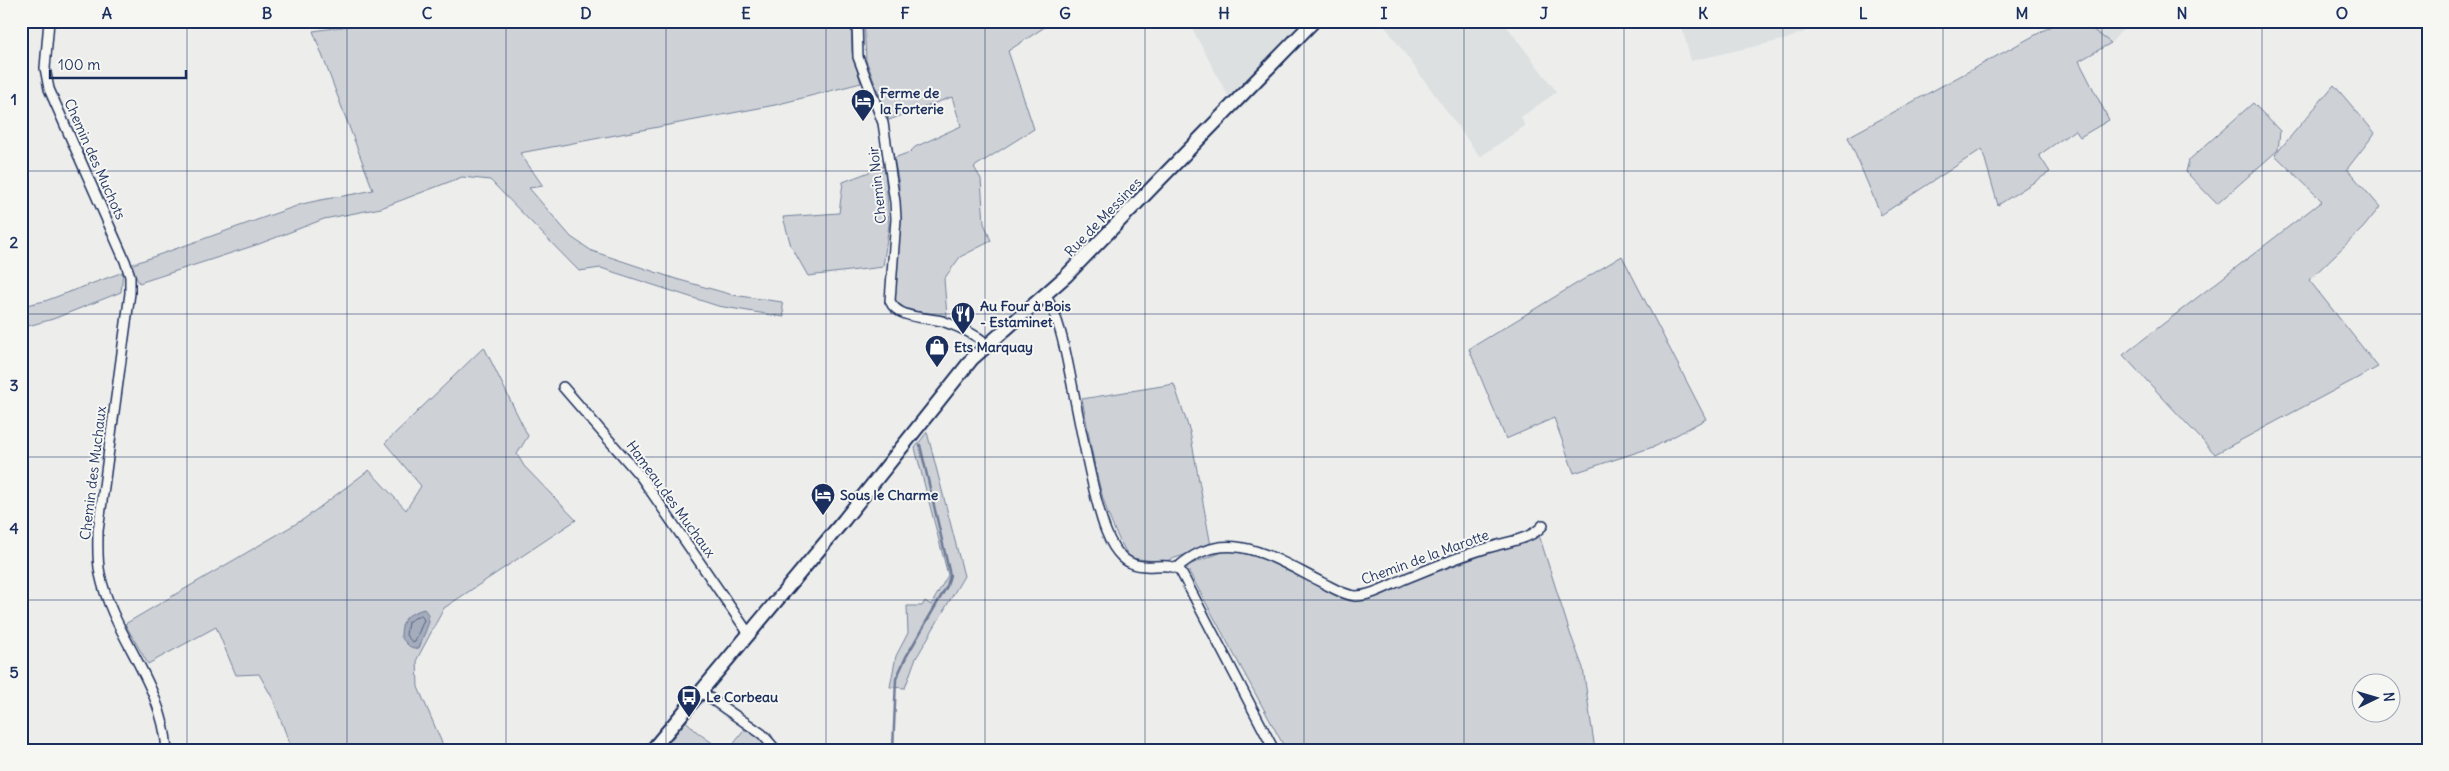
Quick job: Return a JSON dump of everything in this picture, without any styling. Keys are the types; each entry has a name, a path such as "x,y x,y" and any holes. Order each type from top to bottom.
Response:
{"main road":[{"name":"Rue de Messines","path":"652,750 914,434 965,368 987,344 1046,294 1104,238 1314,21"}],"street":[{"name":"Chemin des Muchots","path":"49,21 45,68 49,89 126,261 130,276"},
{"name":"Chemin Noir","path":"857,21 858,57 883,123 895,202 896,219 890,289 892,305 902,313 948,323 980,338 987,344"},
{"name":"Chemin des Muchaux","path":"130,276 130,294 98,531 99,567 112,610 152,692 161,716 167,750"},
{"path":"1046,294 1060,329 1092,479 1102,518 1111,542 1122,558 1133,564 1145,567 1177,568 1182,572 1274,750"},
{"name":"Hameau des Muchaux","path":"563,387 641,477 749,634"},
{"name":"Chemin de la Marotte","path":"1177,568 1190,558 1207,551 1227,546 1243,547 1268,555 1342,592 1362,595 1473,552 1528,536 1543,525"},
{"path":"701,692 770,741 776,750"}],"shaded area":[{"path":"385,21 851,21 852,52 861,83 775,105 520,153 543,186 529,188 571,237 592,251 676,279 733,295 782,302 784,317 718,306 601,268 579,271 490,180 462,177 381,208 324,219 259,244 139,283 130,265 302,204 373,190 313,31"},
{"path":"864,21 1054,21 1008,51 1034,129 974,167 981,179 984,223 991,241 960,257 944,279 947,316 901,309 895,300 899,184 894,158 961,126 952,97 889,120 866,60"},
{"path":"1188,21 1325,21 1239,111 1228,96"},
{"path":"1381,21 1503,21 1557,92 1521,117 1525,126 1480,157"},
{"path":"1680,21 1809,21 1809,30 1787,39 1691,61"},
{"path":"2061,21 2081,21 2111,43 2079,61 2109,120 2080,137 2075,130 2039,155 2050,172 1998,205 1982,149 1881,215 1848,137"},
{"path":"2081,21 2130,21 2111,43"},
{"path":"2334,85 2375,133 2347,169 2380,207 2363,228 2309,280 2378,367 2215,454 2123,355 2322,201 2275,155"},
{"path":"2253,103 2280,131 2278,150 2217,204 2186,172 2189,160"},
{"path":"885,166 889,224 883,267 808,276 791,246 783,217 839,213 843,182"},
{"path":"1622,256 1706,419 1656,446 1574,473 1554,418 1506,439 1469,349"},
{"path":"123,272 121,292 53,319 21,328 21,306 45,301"},
{"path":"484,347 528,436 517,454 524,466 576,520 444,608 417,659 418,687 445,750 292,750 273,699 259,674 236,675 216,627 148,664 125,624 304,519 369,470 406,510 421,486 385,443"},
{"path":"1174,384 1190,432 1211,546 1163,562 1130,558 1119,540 1104,502 1098,482 1082,399"},
{"path":"927,432 964,576 915,660 905,688 890,687 896,656 908,633 907,606 922,606 925,601 931,605 948,575 915,448"},
{"path":"1539,535 1583,668 1595,750 1286,750 1186,566 1225,551 1249,551 1365,598"},
{"path":"752,720 771,734 780,750 729,750"},
{"path":"686,721 697,732 722,750 663,750"}],"water":[{"path":"424,609 428,614 429,622 419,648 413,648 401,637 402,626 409,615"}],"waterway":[{"path":"893,750 896,679 906,657 947,586 950,575 920,445"}],"place":[{"name":"Ferme de la Forterie","path":"863,122"},
{"name":"Au Four à Bois - Estaminet","path":"963,335"},
{"name":"Ets Marquay","path":"937,368"},
{"name":"Sous le Charme","path":"823,516"},
{"name":"Le Corbeau","path":"689,718"}]}
